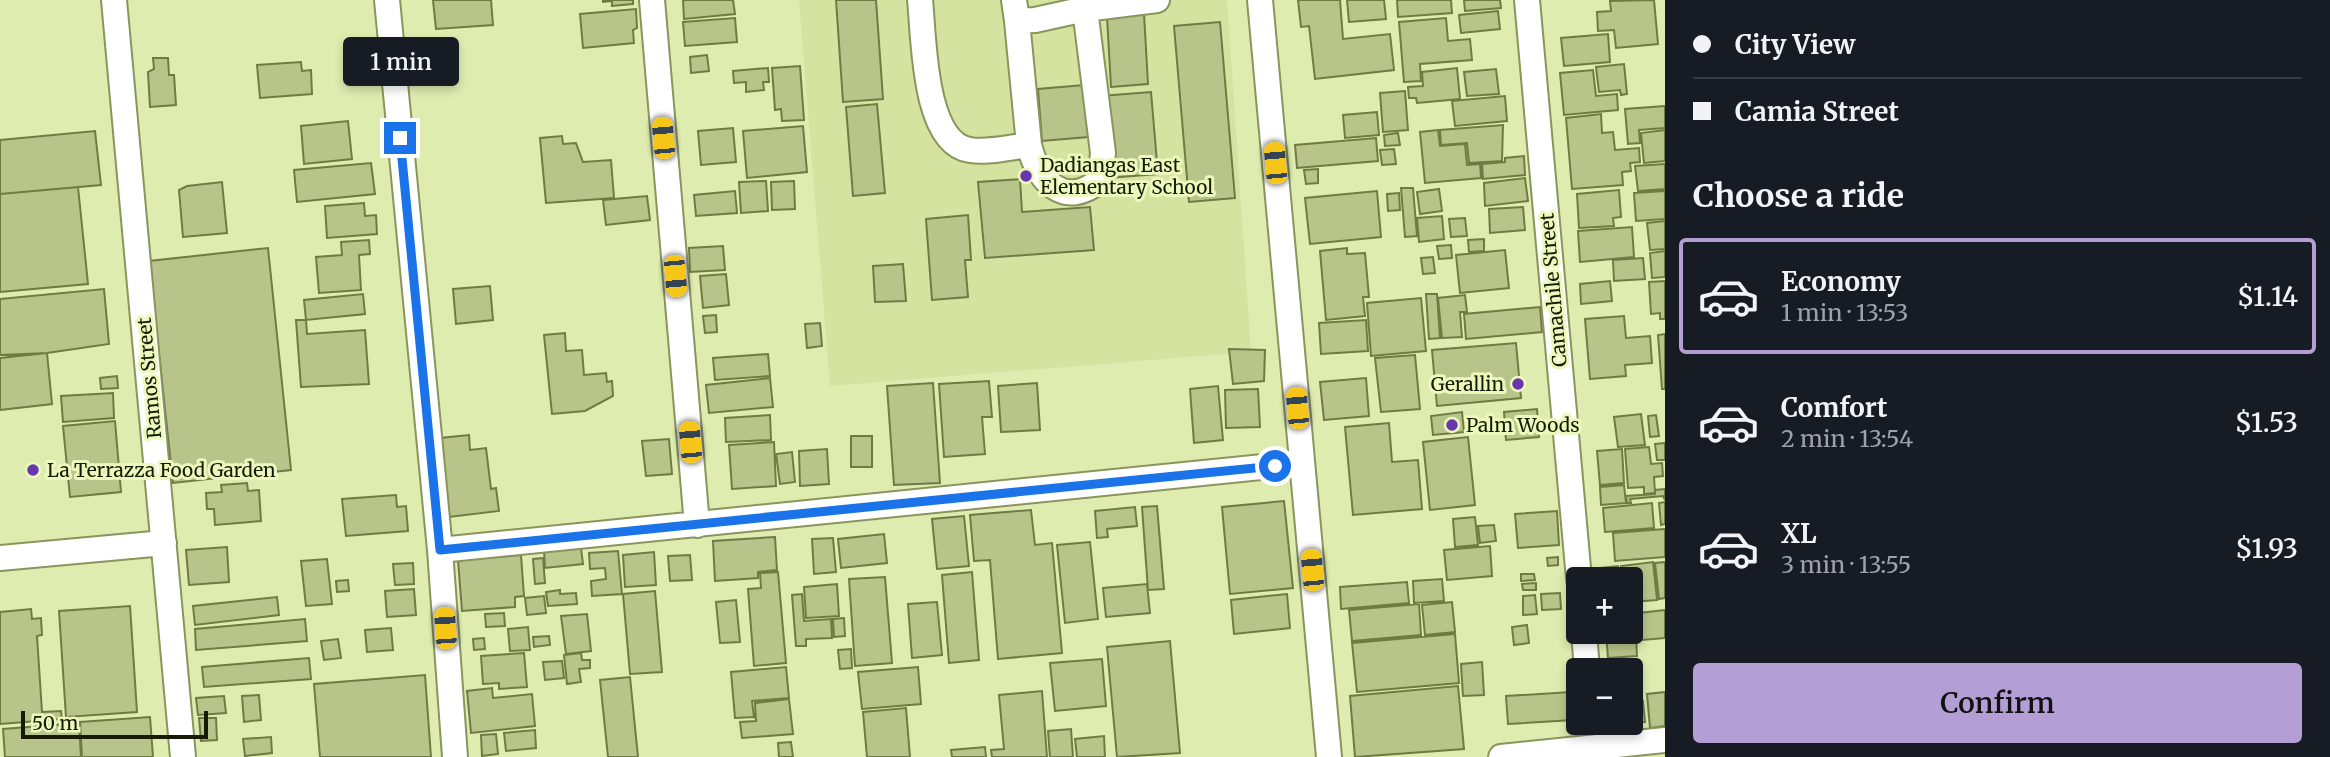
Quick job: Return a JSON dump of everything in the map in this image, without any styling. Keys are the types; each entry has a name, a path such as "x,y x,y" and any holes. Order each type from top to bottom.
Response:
{"street":[{"name":"Ramos Street","path":"114,0 183,757"},
{"path":"387,0 440,550 455,757"},
{"path":"652,0 697,525"},
{"path":"920,0 931,96 944,132 953,143 969,150 1029,145"},
{"path":"1015,10 1035,20 1085,9 1157,0"},
{"path":"1260,0 1329,757"},
{"name":"Camachile Street","path":"1527,0 1578,567"},
{"path":"1015,10 1029,145 1034,164 1044,180 1056,188 1071,192 1090,189 1100,180 1103,153 1085,9"},
{"path":"440,550 1302,463"},
{"path":"0,558 163,543"},
{"path":"1501,757 1593,735 1665,740"}],"shaded area":[{"name":"Dadiangas East Elementary School","path":"799,0 1227,0 1251,352 830,386"}],"building":[{"path":"433,0 491,0 493,25 436,29"},
{"path":"603,0 633,0 633,4 612,6 612,1"},
{"path":"683,0 733,0 735,14 684,19"},
{"path":"836,0 876,0 883,99 843,102"},
{"path":"1298,0 1340,0 1343,39 1390,34 1394,70 1315,79 1309,26 1301,27"},
{"path":"1347,0 1384,0 1386,19 1349,22"},
{"path":"1397,0 1451,0 1452,13 1398,17"},
{"path":"1464,0 1500,0 1501,8 1465,11"},
{"path":"1654,0 1658,44 1616,48 1614,30 1598,31 1597,12 1611,11 1610,1"},
{"path":"636,9 637,28 633,30 634,43 583,48 580,14"},
{"path":"1498,11 1500,29 1461,33 1459,15"},
{"path":"1144,14 1148,84 1111,87 1107,17"},
{"path":"735,18 737,42 685,46 683,22"},
{"path":"1446,18 1448,41 1470,39 1472,60 1420,64 1421,81 1404,82 1399,22"},
{"path":"1220,22 1235,198 1189,202 1174,26"},
{"path":"1608,34 1610,62 1564,66 1561,38"},
{"path":"707,55 709,71 691,73 690,57"},
{"path":"153,58 168,58 169,75 174,75 176,105 150,107 148,72 154,69"},
{"path":"301,62 302,71 311,70 312,94 260,98 257,65"},
{"path":"1624,64 1627,94 1621,95 1620,90 1599,92 1596,67"},
{"path":"800,66 804,120 782,121 781,109 775,110 772,68"},
{"path":"768,68 769,82 763,82 764,90 746,92 746,82 734,83 733,71"},
{"path":"1457,68 1460,99 1417,103 1416,98 1409,98 1408,87 1423,86 1422,72"},
{"path":"1496,69 1499,94 1467,96 1464,72"},
{"path":"1593,70 1596,96 1617,94 1618,110 1564,115 1560,73"},
{"path":"1084,85 1088,137 1042,141 1038,89"},
{"path":"1405,91 1408,130 1383,132 1380,93"},
{"path":"1151,92 1158,174 1108,178 1101,96"},
{"path":"1505,96 1507,121 1455,126 1452,101"},
{"path":"877,104 885,193 853,196 846,107"},
{"path":"1665,106 1665,128 1639,130 1640,143 1628,144 1625,109"},
{"path":"1377,112 1379,135 1345,138 1343,115"},
{"path":"1601,114 1602,133 1613,132 1615,150 1639,148 1640,162 1630,163 1631,171 1622,172 1623,185 1572,189 1566,118"},
{"path":"348,121 352,159 304,164 301,126"},
{"path":"1503,125 1502,161 1469,163 1467,143 1441,145 1440,130"},
{"path":"803,126 807,172 747,178 743,131"},
{"path":"733,128 736,162 701,165 698,131"},
{"path":"1438,130 1440,146 1465,144 1467,165 1480,164 1481,178 1425,183 1420,132"},
{"path":"1665,130 1665,161 1644,163 1641,133"},
{"path":"95,131 101,185 0,194 0,140"},
{"path":"1398,133 1400,145 1385,146 1384,135"},
{"path":"562,136 563,144 576,143 583,162 611,160 614,198 546,203 540,138"},
{"path":"1376,138 1378,161 1297,168 1295,145"},
{"path":"1394,149 1396,164 1382,165 1380,150"},
{"path":"1524,156 1525,175 1483,179 1482,164 1505,162 1505,158"},
{"path":"371,163 375,194 297,202 294,170"},
{"path":"1665,164 1665,189 1638,191 1635,166"},
{"path":"1318,169 1318,183 1306,184 1304,170"},
{"path":"1525,178 1528,201 1485,206 1484,183"},
{"path":"1020,179 1022,212 1090,207 1094,250 985,258 978,182"},
{"path":"766,181 768,211 741,213 739,182"},
{"path":"794,181 795,209 772,210 771,182"},
{"path":"222,182 227,233 183,237 179,190 187,186"},
{"path":"78,187 88,284 0,292 0,194"},
{"path":"1401,188 1413,188 1417,236 1405,237"},
{"path":"1439,189 1442,211 1420,214 1417,192"},
{"path":"1619,190 1621,217 1613,218 1614,226 1579,228 1577,194"},
{"path":"735,191 737,213 696,216 694,195"},
{"path":"1377,191 1381,237 1310,244 1305,198"},
{"path":"1665,191 1665,219 1636,221 1634,193"},
{"path":"1399,193 1400,210 1388,211 1387,194"},
{"path":"647,196 650,220 606,225 603,200"},
{"path":"364,203 365,216 376,215 377,234 327,238 325,206"},
{"path":"1523,207 1525,230 1490,233 1489,209"},
{"path":"968,215 971,260 965,260 968,297 932,300 926,219"},
{"path":"1442,216 1444,239 1419,242 1417,218"},
{"path":"1465,218 1467,236 1451,237 1449,219"},
{"path":"1665,221 1665,249 1650,250 1647,223"},
{"path":"1632,227 1634,257 1580,262 1578,231"},
{"path":"1484,239 1484,251 1469,252 1468,240"},
{"path":"369,240 370,254 359,255 361,290 319,293 316,257 342,255 341,242"},
{"path":"1451,245 1452,258 1439,259 1437,246"},
{"path":"723,246 725,270 690,272 689,248"},
{"path":"268,248 291,470 173,483 149,261"},
{"path":"1347,248 1347,254 1365,253 1369,297 1363,297 1365,316 1326,320 1320,251"},
{"path":"1505,250 1509,288 1460,293 1456,255"},
{"path":"1665,251 1665,277 1652,278 1650,253"},
{"path":"1433,257 1435,273 1423,274 1421,258"},
{"path":"1643,258 1645,279 1614,281 1613,260"},
{"path":"903,264 906,301 875,302 873,266"},
{"path":"726,274 729,305 703,308 700,276"},
{"path":"1610,281 1612,301 1581,304 1580,284"},
{"path":"1665,281 1665,319 1660,319 1660,313 1651,314 1649,282"},
{"path":"490,286 493,320 456,324 453,289"},
{"path":"104,289 109,344 47,353 0,355 0,299"},
{"path":"363,294 365,314 306,320 304,300"},
{"path":"1426,294 1437,294 1440,338 1429,339"},
{"path":"1465,295 1467,312 1460,312 1462,337 1442,338 1438,298"},
{"path":"1421,298 1426,351 1371,356 1367,303"},
{"path":"1540,307 1542,332 1466,339 1464,314"},
{"path":"716,315 717,332 705,333 703,316"},
{"path":"1624,316 1626,338 1650,336 1652,363 1625,365 1626,376 1590,379 1585,319"},
{"path":"296,320 306,320 307,334 365,330 369,384 301,387"},
{"path":"1366,320 1368,351 1321,354 1319,323"},
{"path":"820,323 822,346 807,348 805,324"},
{"path":"565,333 566,351 582,350 584,375 606,373 607,382 612,381 613,396 585,411 552,414 544,335"},
{"path":"1665,334 1665,389 1662,389 1658,335"},
{"path":"1516,343 1521,398 1437,406 1432,350"},
{"path":"1229,349 1265,350 1264,381 1233,384"},
{"path":"47,353 52,404 0,410 0,358"},
{"path":"768,354 770,376 715,380 713,358"},
{"path":"1415,355 1420,409 1381,412 1375,358"},
{"path":"117,376 118,388 101,389 100,378"},
{"path":"770,378 773,407 709,413 706,385"},
{"path":"1366,378 1369,416 1324,420 1320,382"},
{"path":"989,381 992,417 982,417 985,454 944,457 939,384"},
{"path":"933,383 940,483 894,485 887,386"},
{"path":"1037,383 1040,430 1001,432 998,386"},
{"path":"1218,386 1223,440 1194,443 1190,389"},
{"path":"1258,389 1260,427 1226,428 1225,390"},
{"path":"113,393 114,418 63,422 61,396"},
{"path":"1537,409 1539,437 1506,440 1504,412"},
{"path":"1462,412 1464,432 1433,435 1431,416"},
{"path":"1641,414 1645,445 1618,447 1614,417"},
{"path":"770,415 771,440 726,442 725,418"},
{"path":"1656,415 1659,436 1650,437 1648,416"},
{"path":"115,421 121,492 70,497 63,426"},
{"path":"1389,423 1392,462 1418,460 1422,509 1353,515 1345,427"},
{"path":"469,435 470,450 486,448 491,489 496,488 499,511 449,517 440,438"},
{"path":"851,436 872,436 872,467 851,467"},
{"path":"1468,437 1475,505 1430,510 1423,442"},
{"path":"669,439 672,474 646,476 642,441"},
{"path":"774,442 776,486 732,489 729,445"},
{"path":"1665,443 1665,460 1657,460 1655,444"},
{"path":"1649,447 1651,464 1662,463 1663,476 1654,477 1655,493 1644,494 1644,487 1628,488 1625,449"},
{"path":"827,449 829,484 800,486 799,451"},
{"path":"1622,449 1624,483 1600,485 1597,451"},
{"path":"792,452 795,482 780,484 776,454"},
{"path":"247,483 248,491 259,490 261,521 215,525 214,509 207,509 206,493 222,492 221,485"},
{"path":"1624,485 1626,503 1601,505 1600,487"},
{"path":"1665,489 1665,500 1663,496 1630,499 1631,503 1627,503 1626,496 1655,494 1655,490"},
{"path":"396,495 397,507 406,506 408,531 346,536 342,499"},
{"path":"1284,501 1293,588 1230,594 1222,507"},
{"path":"1665,502 1665,524 1661,525 1659,503"},
{"path":"1652,503 1654,528 1605,532 1603,508"},
{"path":"1157,506 1164,589 1148,590 1142,507"},
{"path":"1135,507 1137,526 1107,529 1108,537 1097,538 1095,511"},
{"path":"1031,510 1035,545 1052,543 1062,653 998,659 990,560 974,561 970,515"},
{"path":"1557,511 1559,545 1518,548 1515,514"},
{"path":"964,516 969,566 937,569 932,519"},
{"path":"1475,517 1478,545 1455,547 1453,519"},
{"path":"1494,525 1496,541 1480,543 1478,526"},
{"path":"1665,529 1665,557 1615,561 1613,533"},
{"path":"884,534 887,563 841,568 838,539"},
{"path":"775,537 777,570 758,572 758,578 715,581 713,541"},
{"path":"833,538 836,572 814,574 812,539"},
{"path":"1090,542 1098,619 1065,623 1057,545"},
{"path":"1490,546 1492,576 1447,580 1444,550"},
{"path":"227,547 229,582 189,585 186,550"},
{"path":"581,548 583,564 545,568 544,551"},
{"path":"618,551 622,594 592,596 591,581 606,579 605,568 590,569 589,553"},
{"path":"654,552 656,585 625,587 623,555"},
{"path":"521,555 524,596 515,597 515,607 462,611 458,560"},
{"path":"690,555 692,580 670,581 668,556"},
{"path":"1558,557 1558,565 1548,566 1547,558"},
{"path":"543,558 545,583 535,584 533,559"},
{"path":"327,559 332,604 306,606 301,561"},
{"path":"1653,562 1657,600 1643,601 1643,567 1621,566"},
{"path":"1665,562 1665,598 1659,599 1655,563"},
{"path":"413,563 414,584 395,585 393,564"},
{"path":"778,572 786,663 754,666 748,589 761,588 760,573"},
{"path":"972,572 979,660 949,663 942,575"},
{"path":"1521,574 1534,574 1535,580 1521,581"},
{"path":"885,577 892,663 855,666 849,579"},
{"path":"1442,579 1444,601 1414,603 1413,581"},
{"path":"348,580 349,591 337,592 336,581"},
{"path":"1407,582 1409,603 1341,609 1340,587"},
{"path":"1536,583 1536,590 1523,590 1522,584"},
{"path":"837,584 839,616 806,618 804,587"},
{"path":"1147,584 1150,613 1106,617 1103,588"},
{"path":"414,589 416,615 387,617 385,591"},
{"path":"560,590 560,594 576,593 577,604 548,606 546,592"},
{"path":"655,591 662,672 630,674 623,594"},
{"path":"1560,593 1561,609 1542,610 1541,594"},
{"path":"802,594 804,621 831,619 832,638 806,639 806,646 796,646 792,595"},
{"path":"1287,594 1290,628 1234,634 1231,600"},
{"path":"1535,595 1537,614 1523,615 1523,596"},
{"path":"544,596 546,613 527,615 525,598"},
{"path":"277,597 279,615 195,625 193,606"},
{"path":"736,600 740,642 720,643 716,602"},
{"path":"937,602 942,655 912,658 908,604"},
{"path":"1452,602 1455,632 1425,635 1422,605"},
{"path":"1419,604 1421,635 1352,641 1349,610"},
{"path":"130,606 137,712 66,717 59,611"},
{"path":"31,609 32,619 41,618 42,635 37,636 42,712 61,711 62,719 0,724 0,612"},
{"path":"1665,610 1665,638 1643,640 1643,613"},
{"path":"504,613 505,626 486,627 485,614"},
{"path":"587,614 591,651 566,654 561,616"},
{"path":"844,618 845,636 834,637 833,619"},
{"path":"305,619 307,641 196,650 195,629"},
{"path":"1527,625 1529,643 1514,645 1512,627"},
{"path":"528,627 530,650 510,651 508,629"},
{"path":"391,628 393,650 367,652 365,630"},
{"path":"1455,634 1459,683 1357,692 1352,643"},
{"path":"549,636 550,645 534,647 533,637"},
{"path":"484,638 485,649 474,650 473,639"},
{"path":"338,639 341,658 324,660 321,641"},
{"path":"1170,641 1180,753 1117,757 1107,647"},
{"path":"1607,644 1636,644 1637,656 1608,658"},
{"path":"851,649 852,668 840,669 838,650"},
{"path":"524,653 527,687 499,689 499,683 483,684 481,656"},
{"path":"581,653 582,660 590,660 590,668 579,669 581,682 567,684 564,655"},
{"path":"309,658 311,679 204,687 202,667"},
{"path":"1102,659 1106,706 1055,711 1050,663"},
{"path":"562,661 564,678 545,680 543,662"},
{"path":"1482,662 1484,695 1463,696 1461,664"},
{"path":"786,667 789,698 752,701 754,717 735,718 731,672"},
{"path":"918,667 921,704 862,709 858,672"},
{"path":"425,675 431,757 320,757 314,684"},
{"path":"630,677 638,757 608,757 600,680"},
{"path":"1458,686 1464,749 1355,757 1350,696"},
{"path":"492,688 493,698 532,694 535,726 471,733 467,691"},
{"path":"1042,691 1047,757 992,757 991,750 1004,749 999,695"},
{"path":"1566,692 1566,720 1508,724 1506,696"},
{"path":"1665,692 1665,726 1650,728 1647,694"},
{"path":"259,695 261,720 244,722 242,696"},
{"path":"224,696 226,713 198,715 196,698"},
{"path":"789,699 793,734 742,738 740,722 756,721 755,703"},
{"path":"906,708 910,757 867,757 863,712"},
{"path":"150,717 153,757 82,757 80,722"},
{"path":"199,718 216,718 217,740 201,741"},
{"path":"79,723 81,757 5,757 3,729"},
{"path":"1071,729 1073,757 1050,757 1048,731"},
{"path":"535,730 536,748 506,751 504,733"},
{"path":"496,734 498,754 482,756 481,735"},
{"path":"1104,736 1105,757 1077,757 1075,739"},
{"path":"271,737 272,753 245,756 243,739"},
{"path":"791,742 793,757 779,757 778,743"},
{"path":"985,747 986,757 952,757 951,750"}],"place":[{"name":"Dadiangas East Elementary School","path":"1026,176"},
{"name":"Gerallin","path":"1518,384"},
{"name":"Palm Woods","path":"1452,425"},
{"name":"La Terrazza Food Garden","path":"33,470"}],"route":[{"path":"400,138 440,550 1275,466"}]}
